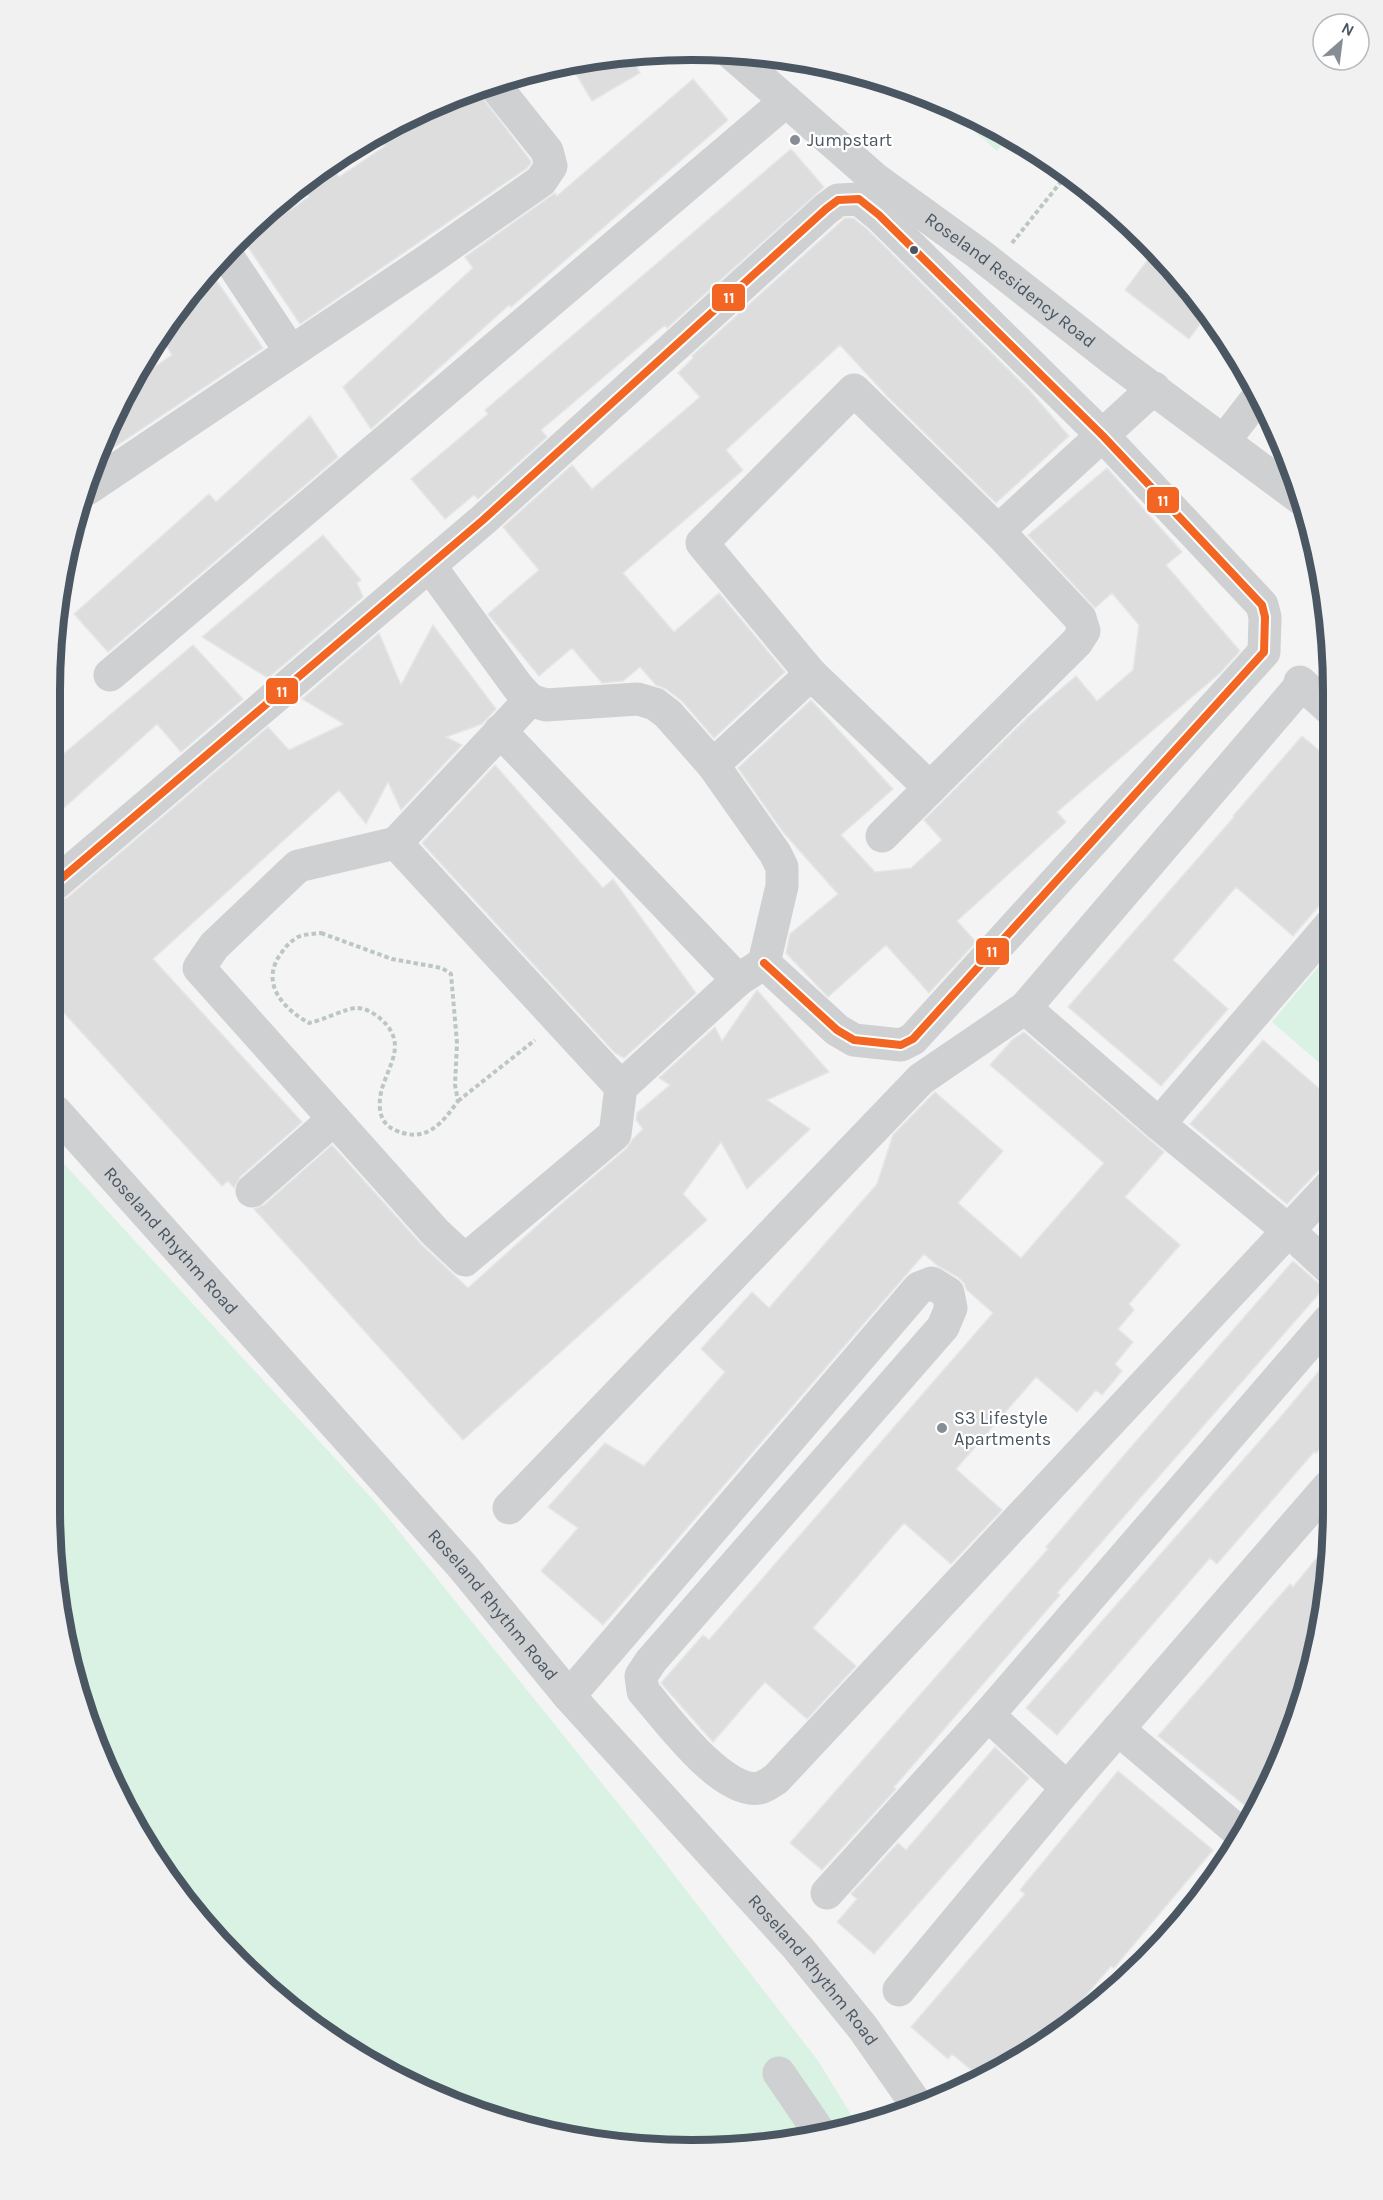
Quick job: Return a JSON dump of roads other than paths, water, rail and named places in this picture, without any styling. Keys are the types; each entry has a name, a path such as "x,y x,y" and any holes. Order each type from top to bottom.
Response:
{"street":[{"name":"Roseland Residency Road","path":"742,62 874,178 1289,490"},
{"path":"96,483 541,181 551,166 547,151 499,91"},
{"path":"110,675 786,100"},
{"path":"60,880 492,512 838,200 859,199 879,215 1103,436 1262,605 1265,617 1264,652 914,1039 901,1045 854,1040 751,972 500,731"},
{"path":"230,261 291,352"},
{"path":"998,531 1154,388"},
{"path":"882,836 1077,642 1084,631 1080,618 998,531 854,390 702,543 811,675 930,788"},
{"path":"1224,441 1253,403"},
{"path":"430,566 518,687 530,699 546,705 638,699 655,704 668,714 714,765 775,853 782,867 782,886 751,972 621,1087 615,1134 465,1260 435,1232 199,968 214,945 298,866 396,843 530,699"},
{"path":"714,765 811,675"},
{"path":"509,1508 921,1079 1025,1008 1301,683 1323,703"},
{"path":"396,843 621,1087"},
{"path":"1159,1124 1323,933"},
{"path":"1025,1008 1159,1124 1289,1231 1323,1262"},
{"name":"Roseland Rhythm Road","path":"60,1117 463,1567 569,1696 798,1948 862,2028 913,2099"},
{"path":"252,1191 334,1119"},
{"path":"569,1696 919,1288 932,1283 948,1293 951,1308 943,1327 651,1661 641,1676 643,1690 704,1761 721,1774 744,1787 760,1788 776,1779 1323,1194"},
{"path":"827,1893 987,1715 1323,1327"},
{"path":"899,1990 1067,1788 1323,1494"},
{"path":"987,1715 1067,1788"},
{"path":"1118,1729 1235,1829"},
{"path":"779,2073 816,2128"}],"place":[{"name":"Jumpstart","path":"795,140"},
{"name":"S3 Lifestyle Apartments","path":"942,1428"}]}
